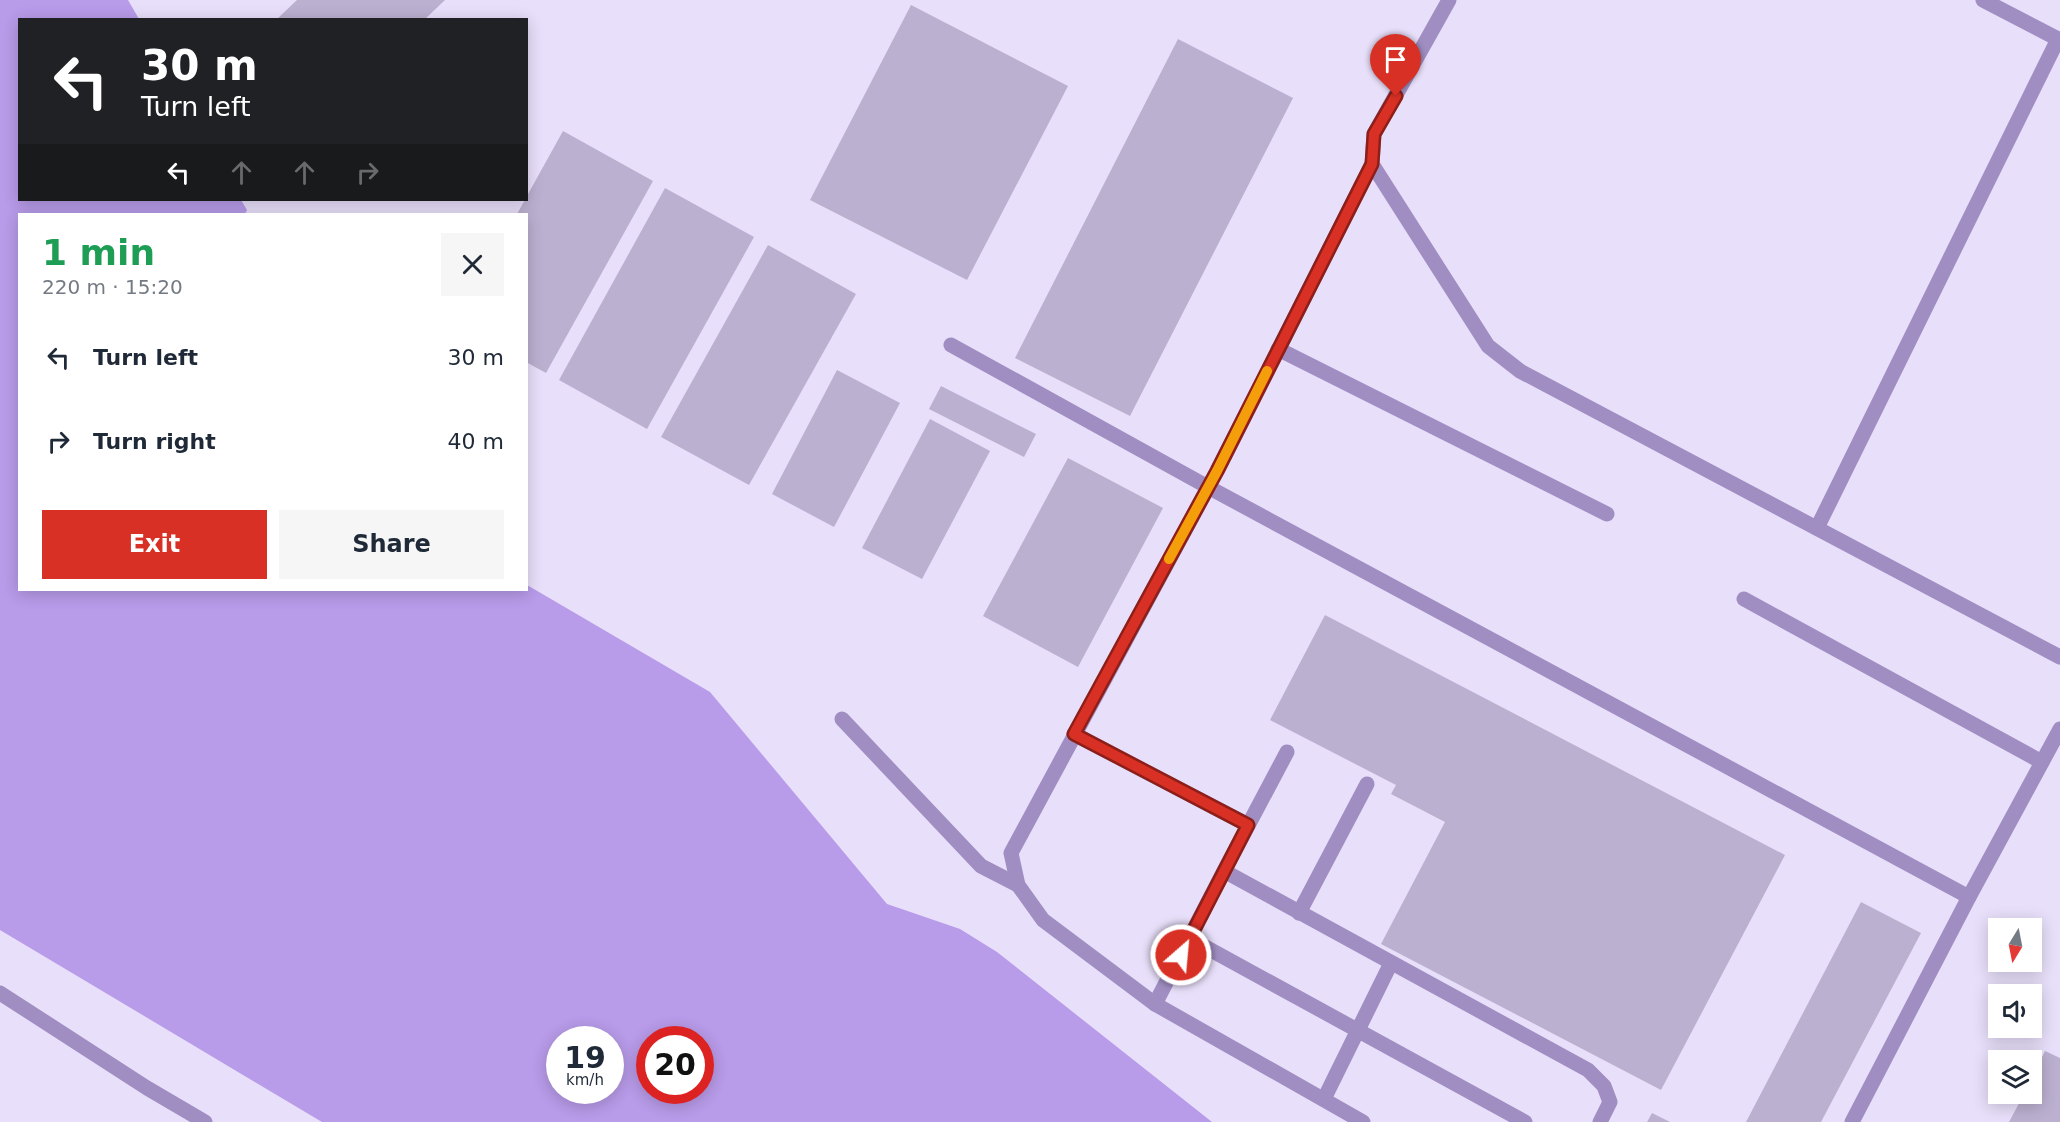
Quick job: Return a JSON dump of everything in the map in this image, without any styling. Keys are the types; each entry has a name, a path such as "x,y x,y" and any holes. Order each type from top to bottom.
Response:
{"lane":[{"path":"1363,1122 1155,1004 1043,920 1018,885 1011,854 1208,487 1372,164 1374,134 1449,0"},
{"path":"1817,528 2059,39 1983,0"},
{"path":"1372,164 1488,346 1520,371 2060,657"},
{"path":"951,345 1208,487 1969,897"},
{"path":"1278,349 1607,514"},
{"path":"1744,599 2042,762"},
{"path":"842,719 981,866 1018,885"},
{"path":"1852,1122 1969,897 2060,729"},
{"path":"1074,734 1248,825"},
{"path":"1155,1004 1287,752"},
{"path":"1299,914 1368,784"},
{"path":"1224,871 1588,1070 1604,1086 1610,1102 1600,1122"},
{"path":"1189,938 1525,1122"},
{"path":"1324,1099 1391,963"},
{"path":"0,993 147,1088 205,1122"}],"shaded area":[{"path":"0,0 128,0 138,18 18,18 18,201 242,201 247,210 246,213 18,213 18,591 528,591 528,586 710,692 887,904 960,929 997,952 1212,1122 322,1122 0,930"}],"building":[{"path":"297,0 445,0 426,18 278,18"},
{"path":"911,5 1068,86 967,280 810,200"},
{"path":"1178,39 1293,98 1130,416 1015,358"},
{"path":"563,131 653,181 546,373 528,363 528,213 518,213 524,201 528,201 528,194"},
{"path":"665,188 754,237 647,429 559,380"},
{"path":"768,245 856,294 749,485 661,437"},
{"path":"837,370 900,403 834,527 772,494"},
{"path":"941,386 1036,434 1024,457 929,409"},
{"path":"930,419 990,451 922,579 862,548"},
{"path":"1068,458 1163,508 1078,667 983,616"},
{"path":"1325,615 1785,855 1661,1090 1381,944 1445,822 1391,794 1396,785 1270,720"},
{"path":"1861,902 1921,933 1821,1122 1746,1122"},
{"path":"2045,1051 2060,1058 2060,1122 2009,1122 2019,1104 2042,1104 2042,1057"},
{"path":"1652,1113 1670,1122 1647,1122"}],"slow traffic":[{"path":"1169,559 1217,471 1267,371"}],"route":[{"path":"1181,955 1248,825 1074,734 1217,471 1372,164 1374,134 1396,96"}]}
